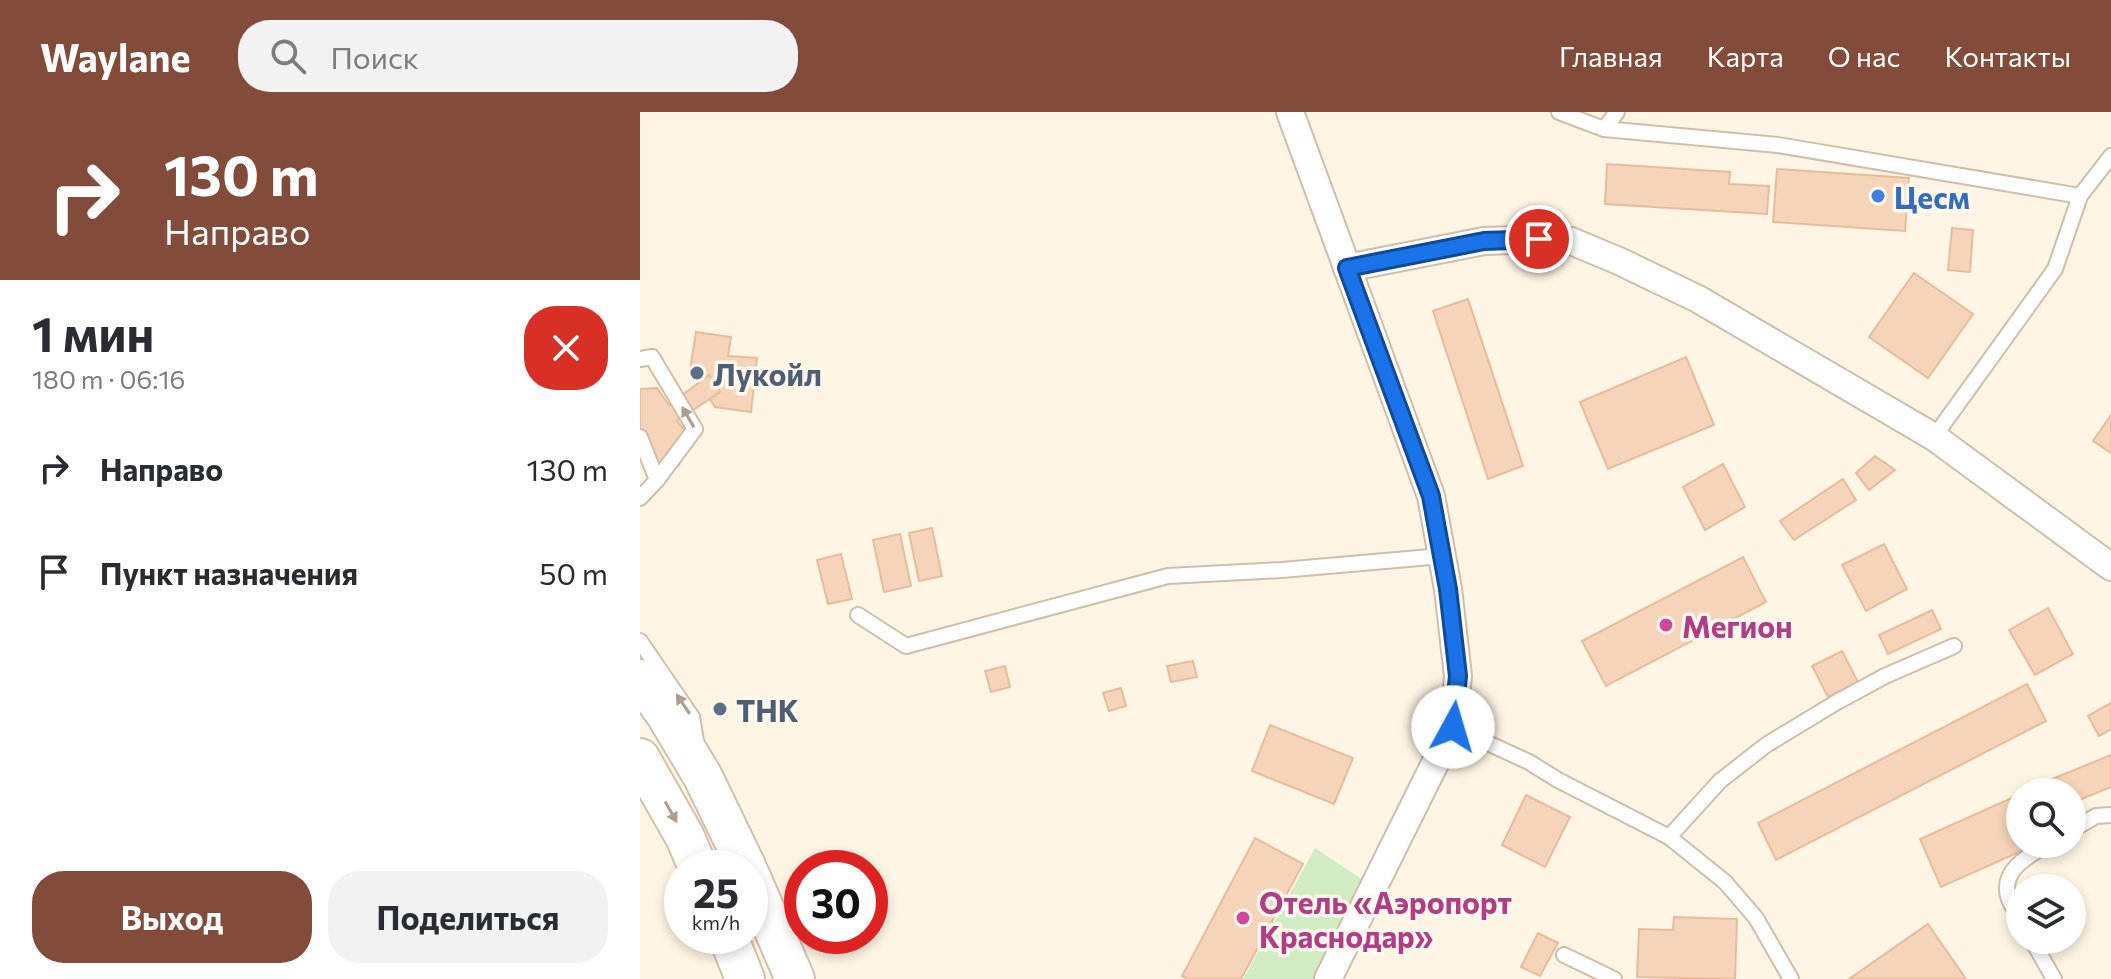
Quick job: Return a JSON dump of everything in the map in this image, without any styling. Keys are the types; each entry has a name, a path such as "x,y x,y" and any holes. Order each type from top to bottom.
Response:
{"main road":[{"path":"640,679 666,715 703,777 738,850"},
{"path":"640,758 690,850"},
{"path":"768,917 795,979"},
{"path":"735,954 745,979"}],"street":[{"path":"1290,112 1431,496 1458,676 1453,727 1328,979"},
{"path":"1347,268 1484,241 1571,241 1698,299 1934,437 2111,567"}],"lane":[{"path":"1559,112 1604,129 1778,145 2080,196"},
{"path":"1604,129 1617,112"},
{"path":"1934,437 2055,269 2080,196 2111,156"},
{"path":"640,359 652,357 695,429 640,498"},
{"path":"640,437 657,480"},
{"path":"858,615 906,646 1168,576 1442,556"},
{"path":"640,641 692,717 703,777"},
{"path":"1669,837 1720,781 1766,745 1873,683 1954,646"},
{"path":"1453,727 1529,762 1669,837 1725,882 1756,918 1791,979"},
{"path":"2086,822 2096,816 2111,815"},
{"path":"2010,874 2025,858"},
{"path":"2040,954 2054,979"},
{"path":"1564,955 1614,979"}],"green space":[{"path":"1315,848 1363,880 1317,979 1243,979"}],"building":[{"path":"1607,164 1730,172 1729,184 1769,186 1767,214 1605,204"},
{"path":"1777,169 1909,178 1905,231 1773,222"},
{"path":"1952,228 1973,230 1970,272 1948,270"},
{"path":"1914,273 1973,314 1928,378 1869,337"},
{"path":"1468,299 1523,466 1488,479 1433,311"},
{"path":"696,332 731,337 728,356 757,358 751,412 715,407 690,370"},
{"path":"1686,357 1714,425 1608,469 1580,402"},
{"path":"709,375 720,392 677,421 692,438 679,465 649,468 640,455 640,389 657,388 669,405"},
{"path":"2111,415 2111,453 2093,441"},
{"path":"1875,456 1895,470 1869,490 1856,473"},
{"path":"1723,464 1745,507 1705,530 1683,487"},
{"path":"1843,479 1856,500 1794,540 1780,521"},
{"path":"932,528 942,576 919,581 909,533"},
{"path":"900,534 911,586 884,592 873,540"},
{"path":"1884,544 1907,589 1866,611 1842,565"},
{"path":"841,554 852,599 828,604 817,560"},
{"path":"1743,557 1766,602 1606,686 1582,641"},
{"path":"2048,608 2073,654 2035,675 2009,630"},
{"path":"1932,610 1941,629 1888,654 1879,635"},
{"path":"1842,651 1858,682 1828,697 1812,666"},
{"path":"1193,661 1197,677 1171,682 1167,666"},
{"path":"1005,666 1010,687 991,692 985,671"},
{"path":"2027,684 2046,721 1776,860 1758,823"},
{"path":"1121,688 1126,706 1109,711 1103,693"},
{"path":"2111,703 2111,729 2099,736 2088,716"},
{"path":"1270,725 1353,758 1334,804 1252,771"},
{"path":"2111,755 2111,787 2086,797 2086,778 2054,778"},
{"path":"1526,795 1570,817 1545,867 1502,845"},
{"path":"2006,800 2006,858 1941,887 1920,839"},
{"path":"1255,838 1303,864 1241,979 1188,979 1182,976"},
{"path":"1674,917 1737,919 1735,979 1637,977 1639,929 1673,930"},
{"path":"1928,924 1966,979 1849,979"},
{"path":"1538,933 1558,943 1540,976 1521,967"}],"place":[{"name":"Цесм","path":"1878,196"},
{"name":"Лукойл","path":"697,373"},
{"name":"Мегион","path":"1666,625"},
{"name":"ТНК","path":"720,709"},
{"name":"Отель «Аэропорт Краснодар»","path":"1243,918"}],"route":[{"path":"1453,727 1458,676 1448,589 1431,496 1347,268 1484,241 1539,239"}]}
